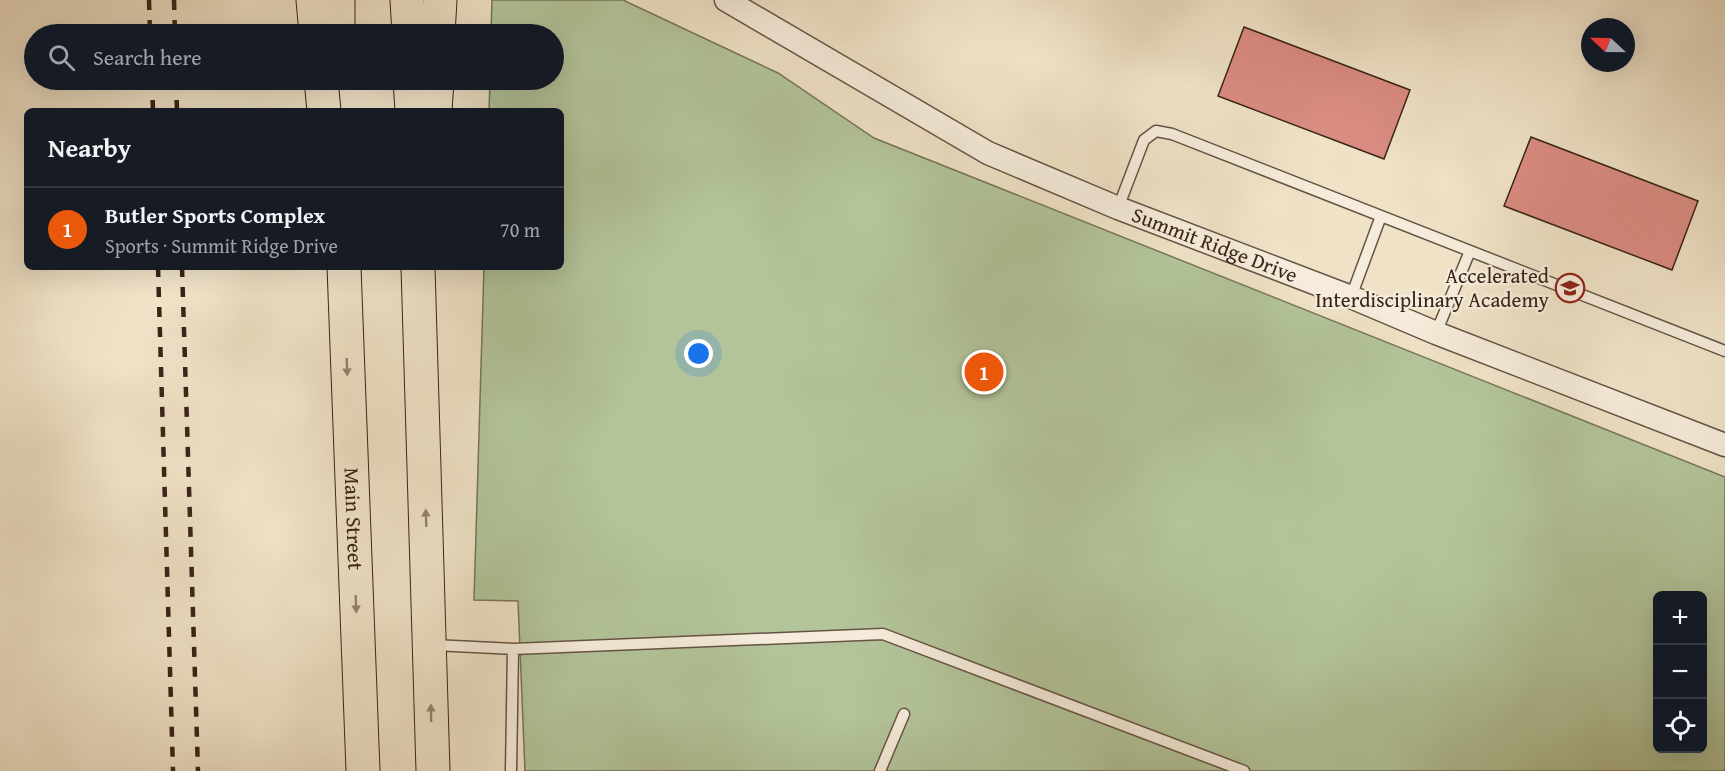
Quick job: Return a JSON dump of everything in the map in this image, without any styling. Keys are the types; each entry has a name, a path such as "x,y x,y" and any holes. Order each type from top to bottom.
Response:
{"highway":[{"path":"313,0 315,24"},
{"path":"338,0 338,24"},
{"path":"407,0 408,24"},
{"path":"439,24 440,0"},
{"path":"322,90 324,108"},
{"path":"339,90 340,108"},
{"path":"411,90 412,108"},
{"path":"435,108 436,90"},
{"name":"Main Street","path":"341,270 363,771"},
{"path":"417,270 433,771"},
{"path":"423,407 429,270"}],"street":[{"name":"Summit Ridge Drive","path":"726,0 988,153 1118,208 1351,297 1436,333 1725,445"}],"lane":[{"path":"1118,208 1144,140 1156,131 1172,134 1725,351"},
{"path":"1351,297 1382,216"},
{"path":"1436,333 1470,251"},
{"path":"429,645 513,649 883,634 1244,771"},
{"path":"511,771 513,649"},
{"path":"879,771 904,714"}],"green space":[{"path":"492,0 623,0 778,73 874,138 1725,477 1725,771 525,771 518,601 474,600 484,270 564,270 564,108 489,108 490,90 564,90 564,24 491,24"}],"building":[{"path":"1244,27 1410,90 1384,159 1218,96"},
{"path":"1531,137 1698,201 1672,270 1504,206"}],"railway":[{"path":"149,0 150,24"},
{"path":"174,0 175,24"},
{"path":"152,90 153,108"},
{"path":"176,90 177,108"},
{"path":"158,270 173,771"},
{"path":"182,270 198,771"}],"place":[{"name":"Accelerated Interdisciplinary Academy","path":"1570,288"},
{"name":"Butler Sports Complex","path":"984,372"}]}
